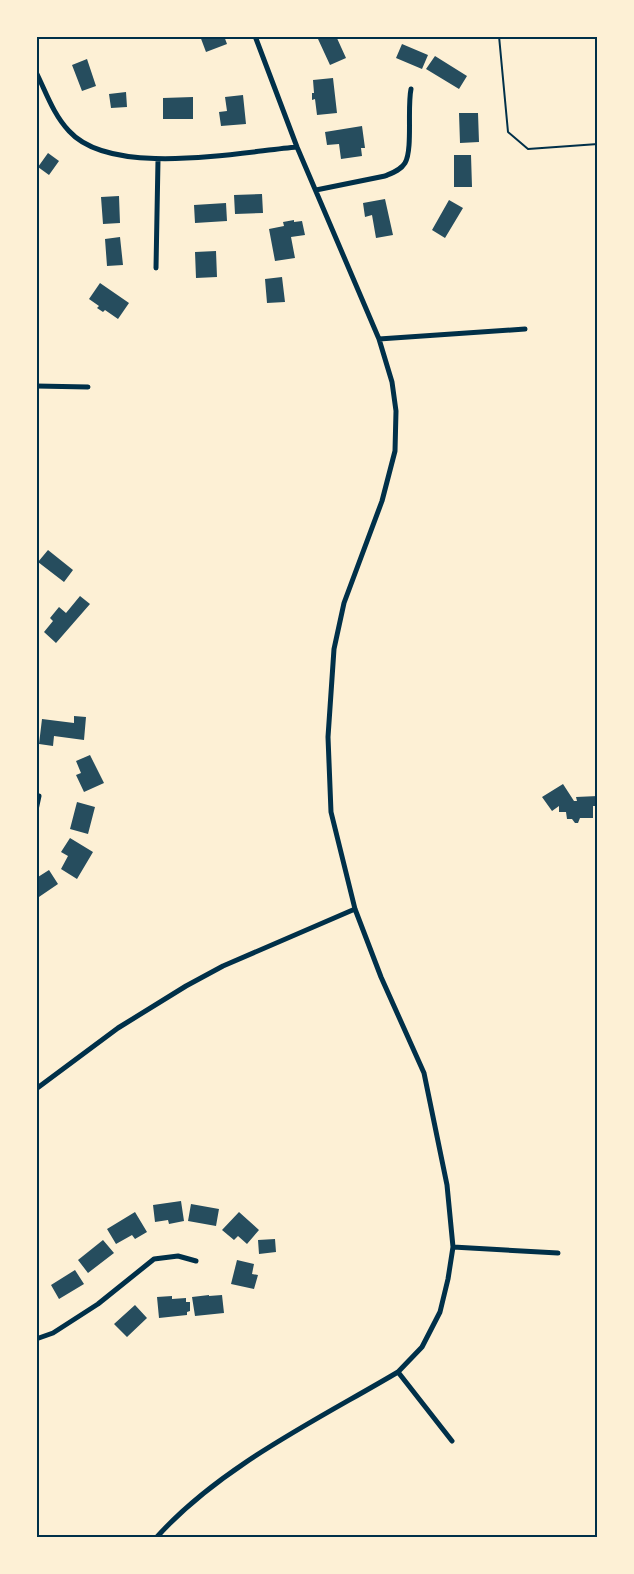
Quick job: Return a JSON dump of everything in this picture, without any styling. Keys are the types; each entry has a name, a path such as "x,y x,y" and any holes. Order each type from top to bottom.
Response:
{"street":[{"path":"156,1538 172,1520 208,1488 398,1372 422,1347 440,1312 448,1280 453,1247 447,1186 424,1073 381,976 355,909 331,812 329,776 330,697 334,649 344,603 382,500 395,451 396,411 392,382 378,340 297,147 255,36"},
{"path":"36,72 56,114 70,133 88,145 108,154 158,160 297,147"},
{"path":"316,190 385,176 395,172 405,163 409,138 408,103 411,89"},
{"path":"156,268 158,160"},
{"path":"378,340 525,329"},
{"path":"36,386 88,387"},
{"path":"36,810 39,796"},
{"path":"36,1089 118,1028 186,986 222,966 355,909"},
{"path":"453,1247 558,1253"},
{"path":"36,1340 54,1333 98,1304 154,1259 178,1256 196,1261"},
{"path":"398,1372 452,1441"}],"path":[{"path":"499,36 508,132 528,149 598,144"}],"building":[{"path":"200,36 224,36 227,44 206,52"},
{"path":"325,36 336,36 346,58 330,65 318,39"},
{"path":"402,44 428,55 422,69 396,58"},
{"path":"435,56 467,76 459,89 426,69"},
{"path":"87,59 96,86 82,91 72,65"},
{"path":"333,78 337,113 317,115 315,99 312,100 312,93 314,93 313,80"},
{"path":"126,92 127,107 111,108 109,94"},
{"path":"243,95 246,124 221,126 219,112 227,111 225,97"},
{"path":"193,97 193,119 163,119 163,98"},
{"path":"459,113 478,113 479,142 460,143"},
{"path":"362,126 365,148 361,148 362,156 341,159 339,144 327,145 325,132"},
{"path":"48,153 59,161 49,175 38,167"},
{"path":"454,155 471,155 472,187 454,187"},
{"path":"262,194 263,213 235,214 234,195"},
{"path":"119,196 120,223 103,224 101,197"},
{"path":"385,199 393,235 376,238 372,215 365,217 363,203"},
{"path":"449,200 463,208 445,238 432,230"},
{"path":"226,203 227,221 195,223 194,205"},
{"path":"294,220 294,222 302,221 305,235 291,237 295,258 275,261 269,229 284,226 283,222"},
{"path":"120,237 123,265 107,266 105,239"},
{"path":"216,251 217,277 196,278 195,252"},
{"path":"282,277 285,302 267,303 265,279"},
{"path":"100,283 129,303 118,319 105,310 103,312 97,308 99,306 89,299"},
{"path":"48,550 73,570 64,582 38,562"},
{"path":"80,596 90,604 56,643 44,632 53,621 50,618 59,607 66,613"},
{"path":"74,716 86,717 84,740 54,736 53,746 39,744 42,719 74,723"},
{"path":"90,755 104,783 84,792 76,775 81,773 76,761"},
{"path":"563,784 574,801 577,801 576,797 598,796 598,806 593,806 593,818 580,818 578,823 575,823 572,819 567,819 566,812 559,812 559,806 552,811 542,797"},
{"path":"77,802 95,807 88,834 70,829"},
{"path":"70,838 93,852 77,879 61,869 68,856 61,852"},
{"path":"49,870 58,884 36,899 36,875 38,877"},
{"path":"181,1201 184,1221 169,1224 168,1220 155,1222 153,1205"},
{"path":"191,1204 219,1209 216,1226 188,1221"},
{"path":"135,1212 147,1232 135,1239 132,1235 116,1244 107,1229"},
{"path":"239,1212 259,1230 247,1244 238,1236 234,1240 222,1230"},
{"path":"275,1239 276,1252 259,1254 258,1240"},
{"path":"103,1240 114,1253 88,1273 78,1260"},
{"path":"237,1260 254,1264 252,1274 258,1275 254,1289 231,1284"},
{"path":"75,1270 84,1284 59,1299 51,1285"},
{"path":"222,1295 224,1313 195,1316 192,1297"},
{"path":"172,1296 172,1299 186,1298 186,1302 190,1302 190,1311 187,1312 187,1315 159,1318 157,1297"},
{"path":"135,1305 147,1318 127,1337 114,1324"}]}
